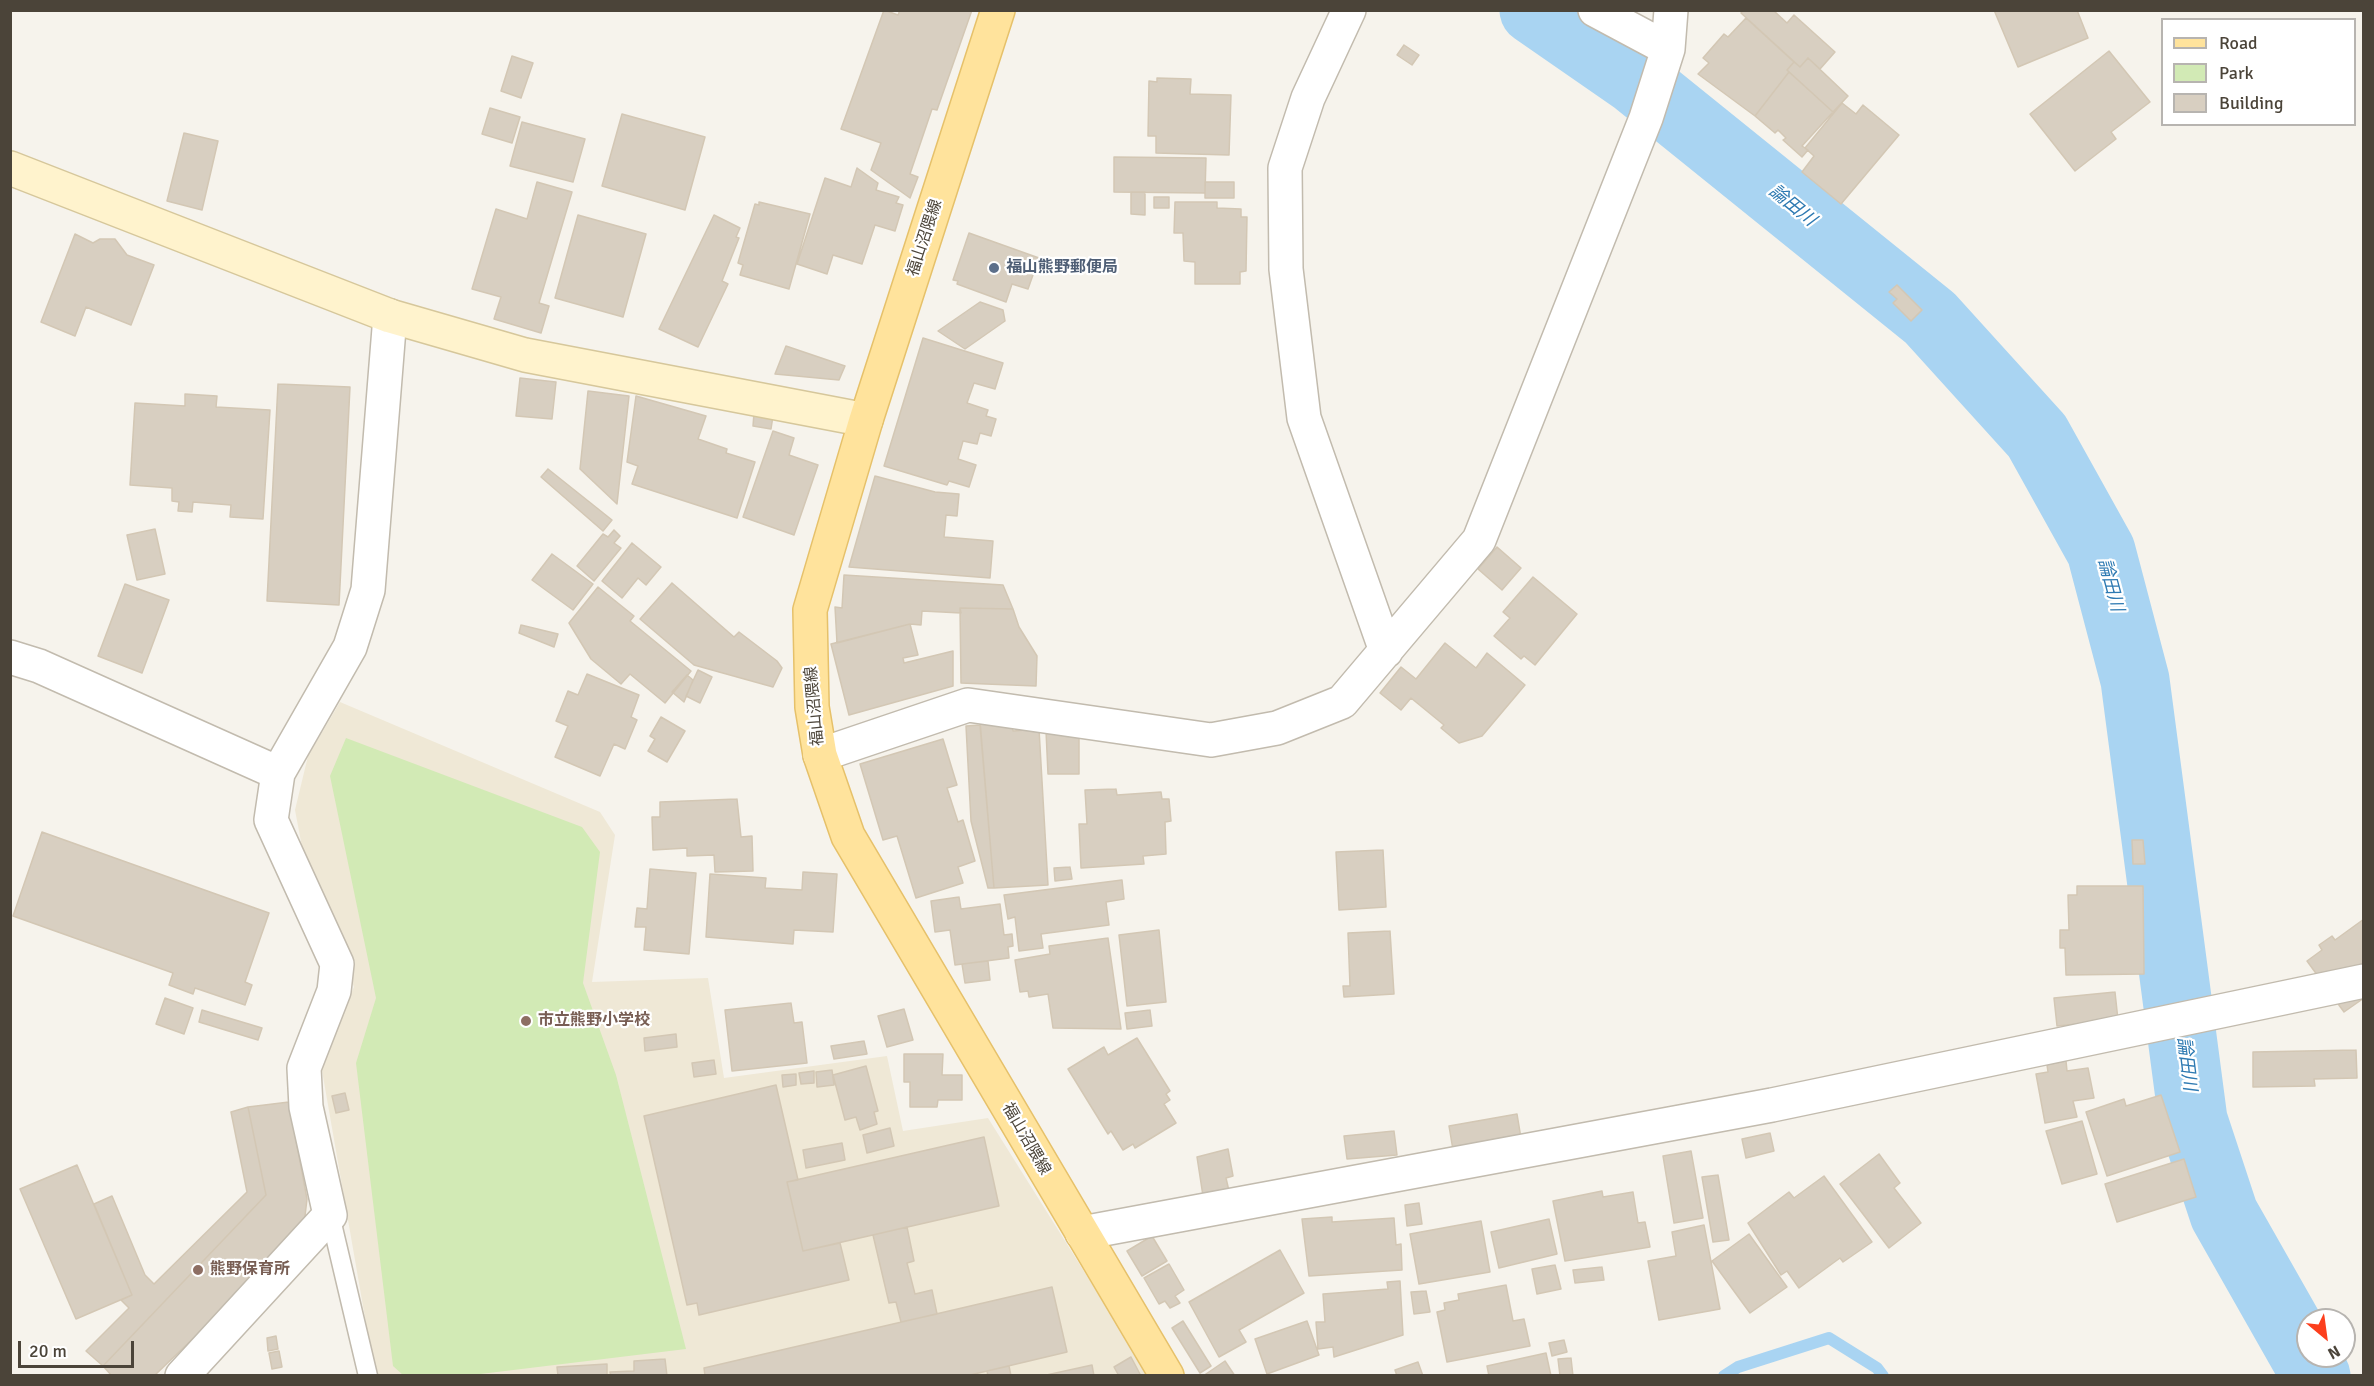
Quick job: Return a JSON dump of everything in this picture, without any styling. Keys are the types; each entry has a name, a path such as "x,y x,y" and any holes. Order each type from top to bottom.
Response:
{"main road":[{"name":"福山沼隈線","path":"998,10 866,420 810,610 812,707 820,755 848,836 1167,1376"}],"street":[{"path":"1349,10 1308,98 1285,168 1286,268 1304,418 1386,651"},
{"path":"1595,10 1665,59"},
{"path":"820,755 968,705 1211,740 1277,728 1342,702 1479,540 1646,118 1665,59 1671,10"},
{"path":"10,168 390,316 525,355 866,420"},
{"path":"182,1376 330,1215 306,1107 304,1068 334,991 337,964 271,820 278,773 350,647 368,590 390,316"},
{"path":"10,657 39,666 278,773"},
{"path":"1082,1233 1772,1105 2364,981"}],"lane":[{"path":"330,1215 368,1376"}],"shaded area":[{"name":"市立熊野小学校","path":"340,702 600,812 615,835 592,982 708,978 724,1078 887,1056 903,1131 988,1118 1149,1375 375,1375 320,1059 354,987 303,852 295,810 308,756"}],"green space":[{"path":"346,738 582,827 600,852 583,983 616,1075 686,1349 464,1376 403,1375 393,1366 356,1063 376,998 330,776"}],"building":[{"path":"884,10 898,15 900,10 972,10 937,110 932,109 910,174 918,177 910,198 871,170 881,143 841,129"},
{"path":"1743,10 1773,10 1787,23 1794,15 1835,52 1820,69 1808,58 1800,67 1741,13"},
{"path":"1994,10 2077,10 2088,38 2018,67"},
{"path":"1746,18 1794,62 1787,70 1789,72 1755,116 1698,74 1709,63 1703,58 1724,34 1728,37"},
{"path":"1404,45 1419,55 1412,65 1397,55"},
{"path":"2109,51 2150,102 2111,132 2116,139 2075,171 2030,114"},
{"path":"512,56 533,63 521,98 501,91"},
{"path":"1808,58 1848,96 1833,112 1787,70 1794,62 1800,67"},
{"path":"1789,72 1833,112 1802,146 1808,150 1802,157 1783,140 1786,138 1778,130 1775,133 1755,116"},
{"path":"1157,78 1191,79 1190,94 1231,95 1229,155 1156,153 1156,136 1148,136 1149,81 1157,82"},
{"path":"1842,103 1856,114 1863,105 1899,135 1841,204 1802,172 1814,156 1805,148"},
{"path":"490,108 520,117 512,143 482,134"},
{"path":"622,114 705,137 685,210 602,186"},
{"path":"522,122 585,139 573,182 510,166"},
{"path":"184,133 218,141 202,210 167,201"},
{"path":"1114,157 1206,158 1205,193 1114,192"},
{"path":"857,168 878,183 876,190 899,197 896,203 903,205 895,231 875,225 862,264 833,255 827,274 797,264 825,178 851,187"},
{"path":"537,182 572,192 539,303 549,306 541,333 494,319 501,297 472,289 496,209 527,219"},
{"path":"1205,182 1234,182 1234,198 1205,198"},
{"path":"1131,192 1145,192 1145,215 1131,214"},
{"path":"1154,197 1169,197 1169,208 1154,208"},
{"path":"759,202 810,214 789,289 740,275 743,265 738,263 755,204 759,205"},
{"path":"1175,202 1217,202 1217,208 1241,209 1241,217 1247,217 1246,271 1240,272 1240,284 1195,284 1195,262 1184,261 1183,233 1174,233"},
{"path":"578,215 646,234 623,317 555,298"},
{"path":"714,215 740,228 736,237 739,238 722,281 728,284 698,347 659,329"},
{"path":"969,233 1039,258 1028,289 1012,284 1006,302 957,284 958,281 953,280"},
{"path":"75,234 93,243 100,239 115,239 127,255 154,265 131,325 86,307 75,336 41,322"},
{"path":"1897,285 1922,310 1911,321 1893,303 1897,299 1889,292"},
{"path":"980,302 1003,310 1005,321 965,349 938,331"},
{"path":"923,338 1003,363 995,389 974,383 967,403 988,410 986,416 996,419 991,436 980,433 977,444 963,441 958,459 976,465 969,487 949,481 947,485 884,466"},
{"path":"786,346 845,366 839,380 775,374"},
{"path":"520,378 556,382 552,419 516,416"},
{"path":"278,384 350,387 339,605 267,601"},
{"path":"588,391 629,396 617,504 580,469"},
{"path":"185,394 217,396 216,407 270,410 263,519 230,517 231,505 193,502 192,512 178,511 179,502 172,501 172,488 130,485 135,403 185,406"},
{"path":"636,396 706,416 698,439 727,449 726,453 755,462 737,518 632,484 638,466 627,462"},
{"path":"754,413 773,416 771,429 753,426"},
{"path":"773,431 794,438 789,455 818,465 794,535 743,517"},
{"path":"548,469 612,520 603,531 541,477"},
{"path":"875,476 935,492 959,494 957,516 946,515 944,537 993,541 990,578 849,567"},
{"path":"155,529 165,574 137,580 127,535"},
{"path":"614,530 620,536 614,543 621,548 594,581 577,566 603,534 608,537"},
{"path":"632,543 661,567 646,585 638,578 622,598 602,581"},
{"path":"1497,547 1521,568 1502,590 1478,569"},
{"path":"552,554 593,584 573,610 532,580"},
{"path":"844,575 1003,585 1013,609 960,608 961,613 922,611 921,625 910,624 837,643 835,607 842,608"},
{"path":"1533,577 1577,614 1535,665 1524,656 1521,659 1494,636 1510,618 1503,612"},
{"path":"672,583 734,637 739,632 777,661 782,668 773,687 694,665 640,619"},
{"path":"125,584 169,600 142,673 98,656"},
{"path":"598,587 634,616 630,621 691,671 665,703 630,674 621,684 591,659 569,623"},
{"path":"960,608 1013,609 1019,627 1037,656 1036,686 961,683"},
{"path":"910,624 918,655 903,658 904,663 953,651 953,686 849,715 831,644"},
{"path":"521,625 558,634 554,647 519,633"},
{"path":"1445,643 1476,668 1487,653 1525,685 1482,736 1459,743 1441,728 1444,725 1411,698 1401,710 1380,693 1401,667 1416,679"},
{"path":"698,670 712,677 700,703 686,696"},
{"path":"587,674 639,695 631,717 637,720 625,749 614,744 600,776 555,757 568,726 556,721 568,691 578,695"},
{"path":"687,675 693,680 684,702 672,692"},
{"path":"661,717 685,731 667,762 648,751 655,739 650,736"},
{"path":"980,721 1012,723 1013,731 1039,729 1048,885 994,888"},
{"path":"980,725 994,888 988,888 971,821 966,726"},
{"path":"1046,731 1079,731 1079,774 1048,774"},
{"path":"943,739 957,785 947,788 958,822 963,820 975,861 958,867 963,883 916,898 897,836 883,840 860,764"},
{"path":"1116,789 1117,795 1161,792 1162,799 1169,799 1171,821 1165,822 1166,854 1143,856 1144,864 1081,868 1079,824 1087,824 1085,790"},
{"path":"737,799 741,837 752,836 753,871 715,872 714,855 687,856 687,848 653,850 652,817 660,817 660,802"},
{"path":"42,832 269,913 245,982 252,985 245,1005 195,988 193,994 169,985 173,973 13,916"},
{"path":"2132,840 2143,840 2145,864 2133,864"},
{"path":"1383,850 1386,907 1339,910 1336,852"},
{"path":"1070,867 1072,879 1055,881 1054,868"},
{"path":"650,869 696,873 689,954 644,950 646,927 635,927 637,908 647,909"},
{"path":"803,872 837,874 833,932 794,930 793,944 706,937 710,874 766,878 765,888 802,890"},
{"path":"1122,880 1124,899 1106,902 1109,925 1041,934 1043,948 1019,951 1015,917 1008,919 1004,895"},
{"path":"2077,886 2143,886 2144,974 2066,975 2065,948 2060,948 2060,930 2069,930 2068,895 2077,895"},
{"path":"959,897 961,909 1000,904 1004,935 1012,934 1013,946 1008,947 1009,958 955,965 950,930 935,932 931,901"},
{"path":"2364,919 2364,998 2344,1012 2307,961 2322,950 2319,945 2332,936 2335,940"},
{"path":"1159,930 1166,1002 1127,1006 1119,935"},
{"path":"1390,931 1394,994 1344,997 1343,986 1350,986 1348,933"},
{"path":"1108,938 1121,1029 1053,1028 1048,994 1029,997 1028,991 1020,992 1015,960 1050,954 1049,946"},
{"path":"988,961 990,980 965,983 962,964"},
{"path":"2115,992 2118,1020 2057,1026 2054,998"},
{"path":"165,998 193,1008 184,1034 156,1024"},
{"path":"791,1003 794,1023 802,1022 807,1063 732,1071 725,1010"},
{"path":"904,1009 913,1040 887,1047 878,1016"},
{"path":"202,1010 262,1028 258,1040 199,1022"},
{"path":"1150,1010 1152,1026 1127,1029 1125,1013"},
{"path":"676,1034 677,1047 645,1051 644,1038"},
{"path":"1137,1038 1170,1091 1166,1094 1170,1100 1164,1104 1176,1123 1135,1148 1133,1144 1123,1150 1111,1131 1108,1134 1068,1069 1104,1047 1108,1055"},
{"path":"864,1041 867,1054 834,1059 831,1046"},
{"path":"2356,1050 2357,1078 2314,1079 2315,1086 2253,1087 2253,1052"},
{"path":"904,1054 943,1054 942,1075 962,1075 962,1100 938,1100 937,1107 910,1107 910,1082 904,1082"},
{"path":"714,1060 716,1074 694,1077 692,1063"},
{"path":"2066,1061 2067,1071 2088,1068 2094,1098 2073,1101 2077,1117 2045,1123 2036,1074 2048,1072 2047,1065"},
{"path":"866,1066 878,1111 874,1112 877,1124 860,1130 856,1117 845,1120 833,1075"},
{"path":"832,1070 834,1085 817,1087 816,1072"},
{"path":"814,1071 814,1083 801,1084 799,1073"},
{"path":"796,1074 796,1085 783,1087 782,1075"},
{"path":"776,1085 798,1180 787,1182 803,1251 840,1243 849,1280 699,1315 697,1303 687,1305 644,1116"},
{"path":"345,1093 349,1110 336,1113 332,1096"},
{"path":"2161,1095 2180,1152 2107,1176 2086,1112 2124,1099 2126,1106"},
{"path":"289,1102 307,1199 303,1233 154,1376 112,1376 103,1366 266,1195 248,1107"},
{"path":"248,1107 266,1195 103,1366 86,1351 129,1308 121,1300 132,1295 94,1204 112,1196 145,1275 154,1284 247,1192 231,1112"},
{"path":"1517,1114 1522,1144 1454,1156 1449,1126"},
{"path":"2082,1121 2097,1174 2062,1184 2046,1131"},
{"path":"890,1128 894,1146 867,1153 863,1135"},
{"path":"1394,1131 1397,1155 1347,1159 1344,1136"},
{"path":"1770,1133 1774,1151 1746,1158 1742,1139"},
{"path":"984,1137 999,1206 803,1251 787,1182"},
{"path":"842,1143 845,1160 806,1168 803,1150"},
{"path":"1228,1149 1233,1176 1226,1178 1229,1191 1203,1196 1197,1157"},
{"path":"1691,1151 1703,1218 1674,1223 1663,1156"},
{"path":"1879,1154 1900,1183 1894,1188 1921,1223 1889,1248 1840,1184"},
{"path":"2184,1159 2196,1197 2117,1222 2105,1184"},
{"path":"77,1165 132,1295 76,1319 20,1189"},
{"path":"1718,1175 1729,1240 1713,1242 1702,1177"},
{"path":"1824,1176 1872,1242 1843,1262 1840,1258 1799,1288 1787,1271 1781,1275 1748,1223 1789,1192 1794,1198"},
{"path":"1602,1191 1603,1197 1633,1192 1638,1223 1645,1222 1650,1247 1565,1261 1553,1201"},
{"path":"1419,1203 1422,1224 1407,1226 1405,1205"},
{"path":"1332,1217 1332,1222 1394,1218 1396,1245 1401,1244 1402,1270 1309,1276 1302,1219"},
{"path":"1549,1219 1557,1254 1499,1268 1491,1232"},
{"path":"1481,1221 1490,1272 1419,1284 1410,1234"},
{"path":"1704,1225 1720,1309 1659,1320 1648,1261 1676,1256 1672,1232"},
{"path":"907,1227 914,1261 907,1263 915,1294 932,1290 937,1314 901,1322 896,1302 889,1303 873,1235"},
{"path":"1749,1234 1787,1287 1750,1313 1712,1261"},
{"path":"1152,1236 1167,1261 1142,1276 1127,1251"},
{"path":"1280,1250 1304,1293 1239,1330 1246,1342 1219,1357 1189,1302"},
{"path":"1169,1264 1184,1290 1175,1296 1180,1303 1170,1308 1165,1301 1159,1304 1144,1278"},
{"path":"1555,1265 1561,1289 1537,1294 1532,1269"},
{"path":"1602,1267 1604,1280 1575,1283 1573,1270"},
{"path":"1400,1281 1403,1335 1334,1357 1333,1347 1318,1349 1316,1322 1325,1322 1323,1294 1388,1289 1387,1282"},
{"path":"1506,1285 1513,1321 1524,1319 1530,1346 1447,1362 1437,1312 1445,1310 1444,1303 1459,1300 1458,1294"},
{"path":"1052,1287 1067,1352 966,1376 705,1376 704,1368"},
{"path":"1426,1291 1430,1312 1414,1314 1411,1292"},
{"path":"1183,1321 1211,1366 1200,1373 1172,1328"},
{"path":"1307,1321 1319,1355 1267,1374 1255,1339"},
{"path":"276,1336 278,1349 268,1351 267,1338"},
{"path":"1564,1340 1567,1352 1552,1356 1549,1343"},
{"path":"279,1351 282,1367 272,1369 269,1353"},
{"path":"1546,1353 1551,1376 1489,1376 1487,1366"},
{"path":"1131,1357 1141,1376 1119,1376 1114,1367"},
{"path":"1571,1358 1573,1376 1560,1376 1558,1359"},
{"path":"665,1359 667,1376 611,1376 610,1372 634,1371 634,1361"},
{"path":"1225,1361 1235,1376 1203,1376"},
{"path":"1418,1362 1423,1376 1397,1376 1395,1370"},
{"path":"607,1364 607,1376 558,1376 557,1367"},
{"path":"1092,1365 1094,1376 1042,1376"},
{"path":"1009,1366 1011,1376 988,1376 987,1371"}],"waterway":[{"name":"論田川","path":"1534,10 1635,80 1930,318 2037,436 2101,551 2135,680 2193,1120 2224,1214 2316,1376"},
{"path":"1724,1376 1738,1367 1829,1338 1877,1368 1883,1376"}],"place":[{"name":"福山熊野郵便局","path":"994,268"},
{"name":"市立熊野小学校","path":"526,1021"},
{"name":"熊野保育所","path":"198,1270"}]}
